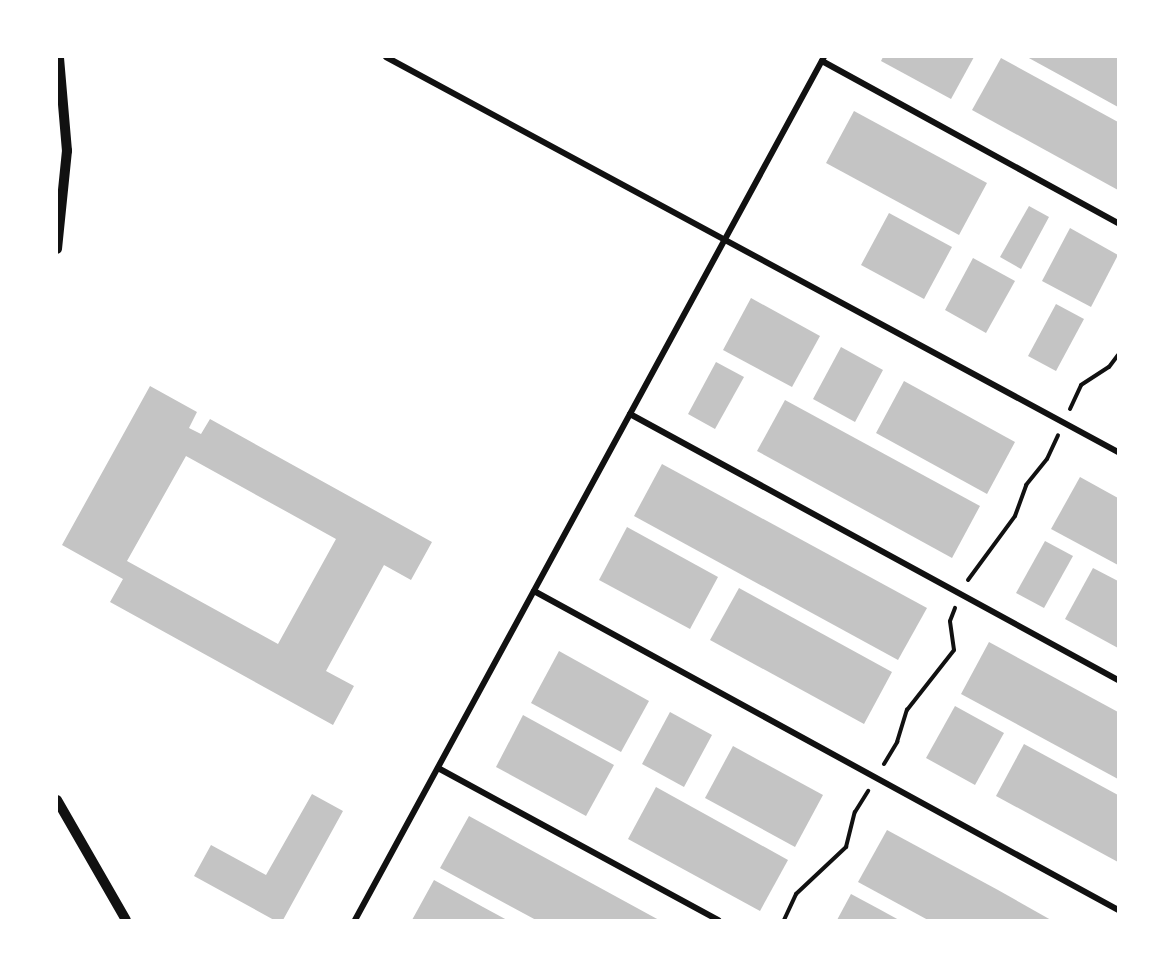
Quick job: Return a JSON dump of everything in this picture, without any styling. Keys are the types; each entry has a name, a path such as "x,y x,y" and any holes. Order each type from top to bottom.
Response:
{"street":[{"path":"57,249 67,151 59,57"},
{"path":"386,57 1118,452"},
{"path":"354,920 823,59 1118,222"},
{"path":"630,414 1118,680"},
{"path":"534,591 1118,910"},
{"path":"438,768 718,920"},
{"path":"57,800 126,920"}],"path":[{"path":"784,920 796,894 846,847 855,812 897,742 907,710 954,650 950,621 972,569 994,547 1015,516 1026,485 1047,459 1081,385 1108,367 1118,355"}],"building":[{"path":"883,57 974,57 951,99 881,61"},
{"path":"1027,57 1118,57 1118,107 1069,80"},
{"path":"1001,58 1118,122 1118,190 972,110"},
{"path":"854,111 987,183 959,235 826,163"},
{"path":"1029,206 1049,217 1021,269 1000,257"},
{"path":"889,213 952,247 924,299 861,265"},
{"path":"1070,228 1118,255 1091,307 1042,281"},
{"path":"973,258 1015,281 986,333 945,310"},
{"path":"751,298 820,336 792,387 723,350"},
{"path":"1056,304 1084,319 1056,371 1028,356"},
{"path":"841,347 883,370 855,422 813,399"},
{"path":"716,362 744,377 715,429 688,414"},
{"path":"904,381 1015,442 987,494 876,433"},
{"path":"150,386 197,412 189,428 201,434 210,419 432,542 411,580 384,565 326,671 354,686 333,725 110,602 123,579 62,545","holes":["186,456 336,539 278,644 127,561"]},
{"path":"785,400 980,506 952,558 757,451"},
{"path":"662,464 927,608 898,660 634,516"},
{"path":"1080,477 1118,498 1118,565 1051,529"},
{"path":"627,527 718,577 690,629 599,580"},
{"path":"1045,541 1073,556 1044,608 1016,593"},
{"path":"1093,568 1118,581 1118,648 1065,619"},
{"path":"739,588 892,672 864,724 710,640"},
{"path":"989,642 1118,712 1118,779 961,694"},
{"path":"559,651 649,701 621,752 531,703"},
{"path":"955,706 1004,733 975,785 926,758"},
{"path":"670,712 712,735 684,787 642,764"},
{"path":"523,715 614,765 586,816 496,767"},
{"path":"1024,744 1118,795 1118,862 996,796"},
{"path":"733,746 823,795 795,847 705,798"},
{"path":"656,787 788,860 760,911 628,839"},
{"path":"312,794 343,811 283,920 274,920 194,876 211,845 266,875"},
{"path":"469,816 659,920 536,920 440,868"},
{"path":"887,830 1051,920 928,920 858,882"},
{"path":"434,880 483,907 507,920 412,920"},
{"path":"851,894 879,909 899,920 837,920"}]}
